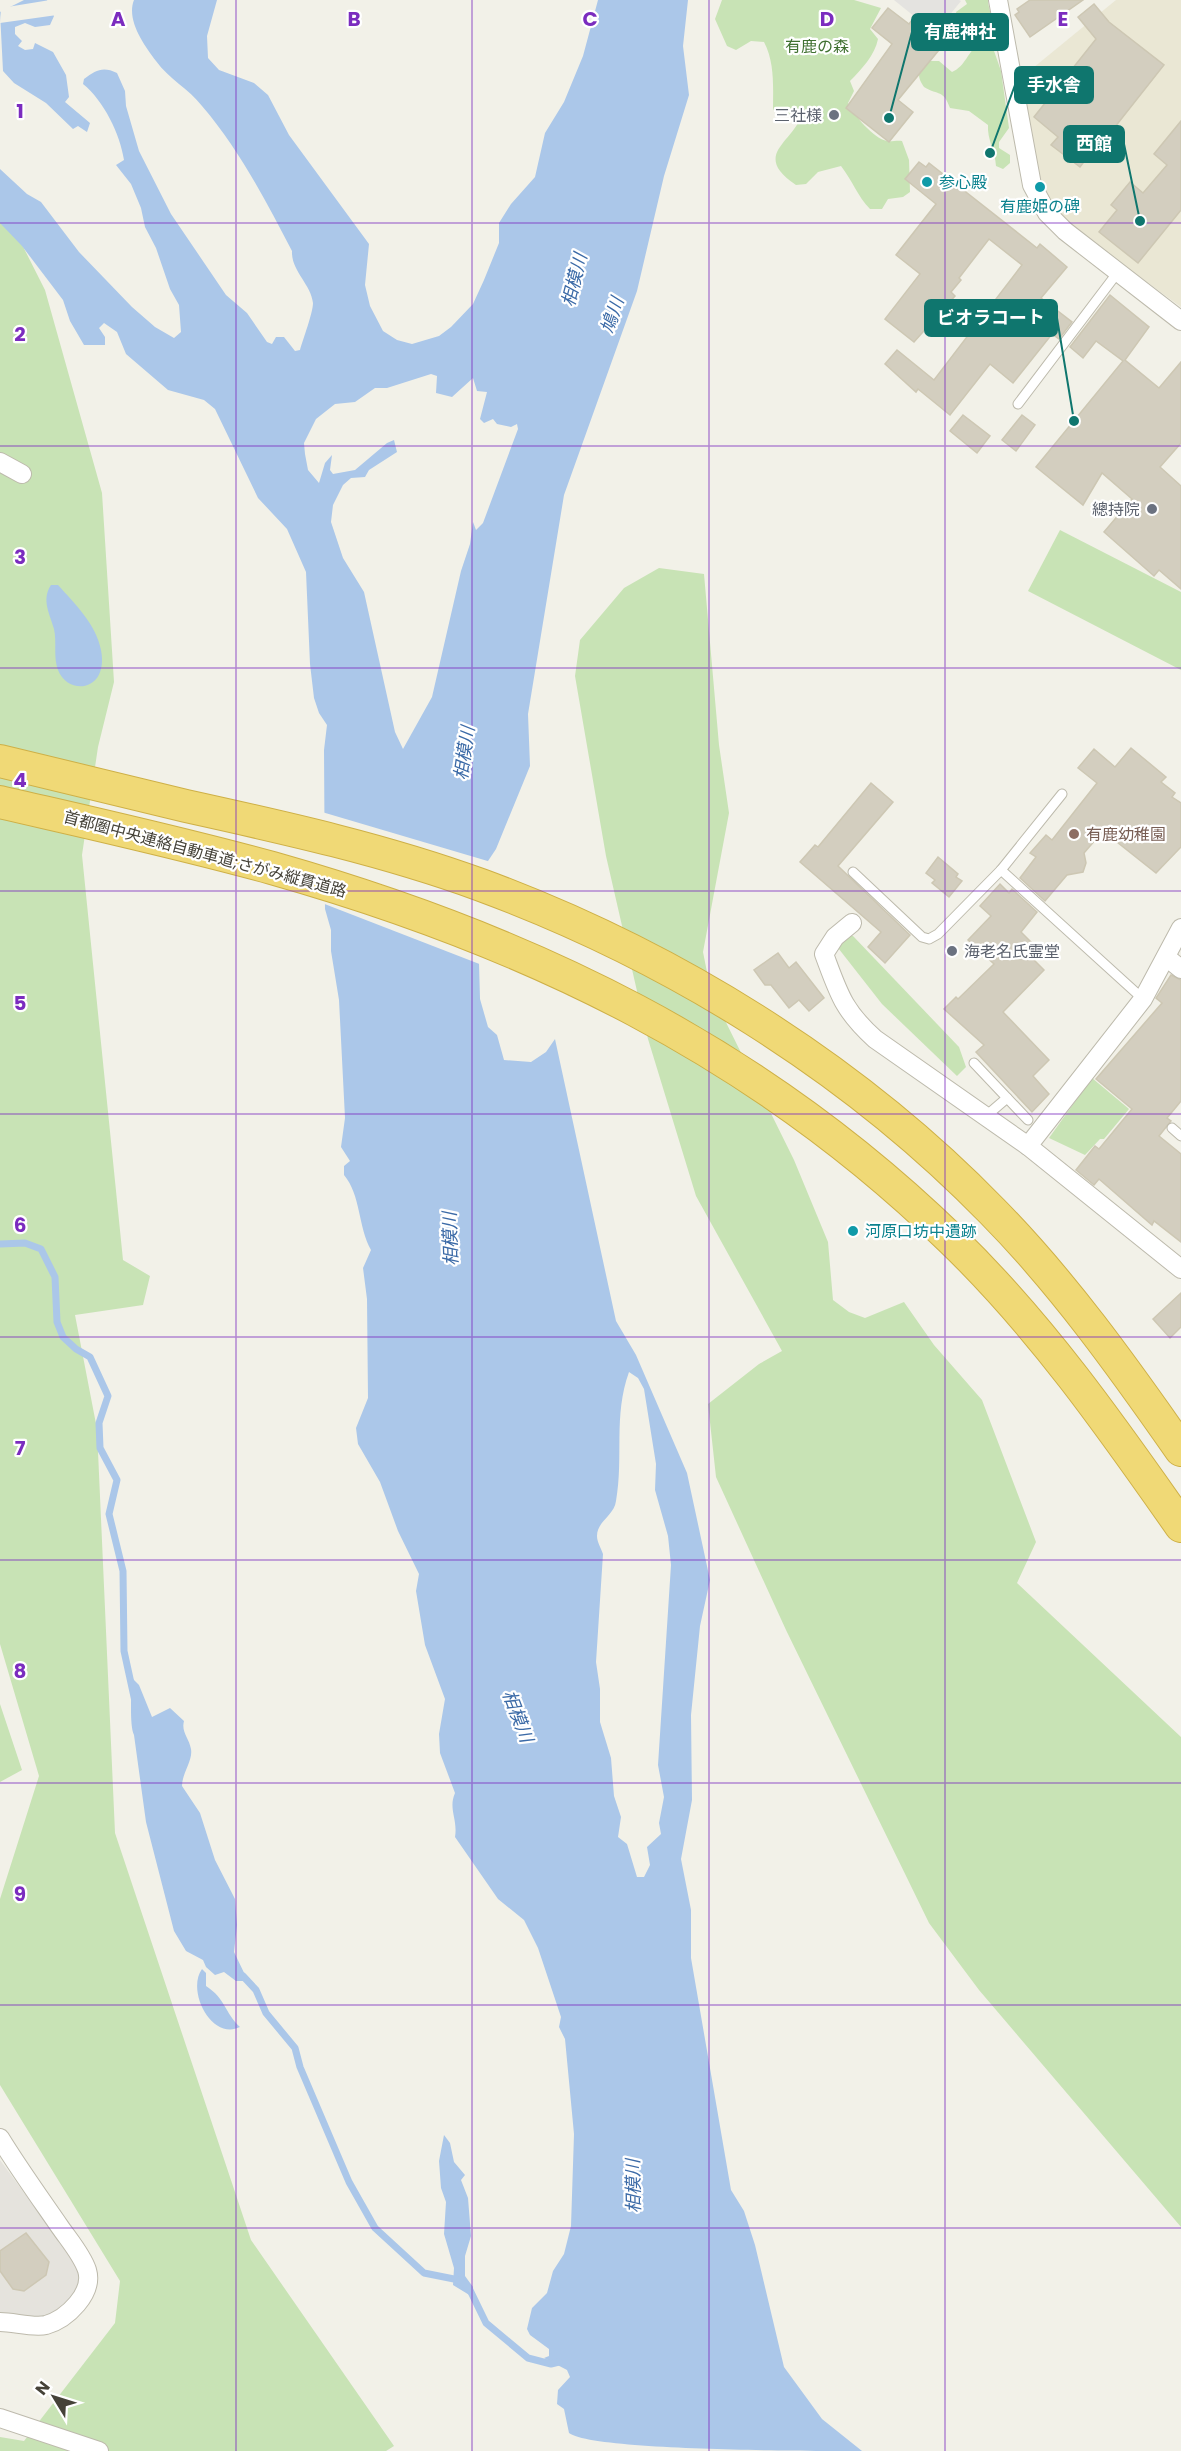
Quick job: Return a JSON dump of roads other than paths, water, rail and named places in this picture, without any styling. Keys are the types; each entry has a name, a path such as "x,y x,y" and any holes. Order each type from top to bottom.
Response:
{"highway":[{"path":"0,761 288,828 402,859 480,885 559,916 695,985 763,1026 829,1070 891,1119 983,1202 1038,1262 1085,1319 1181,1450"},
{"name":"首都圏中央連絡自動車道;さがみ縦貫道路","path":"0,802 271,868 429,918 581,981 716,1054 832,1136 894,1185 955,1242 1062,1364 1110,1424 1181,1526"}],"street":[{"path":"998,0 1032,185 1038,200 1065,231 1181,321"},
{"path":"0,462 22,474"},
{"path":"852,923 835,937 824,954 842,1003 856,1022 875,1039 1028,1146 1181,1269"},
{"path":"1028,1146 1143,999 1181,928"},
{"path":"1166,957 1181,969"},
{"path":"0,2138 76,2250 87,2271 88,2283 81,2297 68,2313 45,2325 0,2322"},
{"path":"0,2418 99,2451"}],"lane":[{"path":"942,26 963,41 1005,36"},
{"path":"1018,404 1119,272"},
{"path":"853,872 922,937 929,939 939,934 1001,870 1062,794"},
{"path":"1001,870 1143,999"},
{"path":"974,1063 1028,1120"},
{"path":"986,1116 1007,1098"},
{"path":"1172,1128 1181,1136"}],"water":[{"path":"24,0 47,0 54,16 50,25 35,27 25,23 15,27 15,34 22,41 18,46 25,50 33,49 35,43 53,52 66,75 69,97 65,102 90,123 87,132 78,126 73,129 46,103 14,83 3,71 0,12"},
{"path":"134,0 217,0 207,36 208,58 219,70 254,83 268,95 289,135 369,244 365,285 370,306 383,331 397,340 412,344 439,336 473,304 499,243 499,223 511,204 535,177 545,133 564,102 583,56 598,0 688,0 683,46 689,95 664,176 637,291 564,495 528,714 530,766 496,849 488,861 479,963 480,999 488,1027 497,1035 504,1060 531,1062 546,1052 555,1039 616,1321 636,1355 687,1473 710,1580 700,1626 691,1715 692,1800 681,1859 691,1910 691,1958 731,2190 744,2211 755,2245 784,2367 822,2419 862,2451 659,2447 586,2439 569,2433 564,2409 557,2404 558,2390 570,2377 567,2370 544,2358 549,2356 549,2349 530,2335 527,2329 532,2308 547,2293 553,2271 564,2254 571,2226 574,2134 565,2039 559,2027 561,2017 538,1948 524,1920 498,1899 455,1837 452,1804 455,1793 440,1753 439,1734 445,1699 425,1645 416,1591 419,1574 398,1531 380,1482 358,1444 356,1428 368,1398 367,1299 363,1268 371,1250 354,1192 344,1175 344,1166 350,1161 341,1147 345,1118 339,1000 331,951 331,930 325,909 324,750 327,725 319,713 314,698 310,664 306,572 287,529 258,498 215,409 204,400 168,390 126,354 117,332 104,323 99,328 105,337 105,345 84,345 70,321 63,300 22,246 0,223 0,169 27,194 41,202 79,252 132,307 155,327 174,338 181,332 179,305 170,289 156,248 145,227 141,208 131,184 116,165 124,160 115,129 98,99 83,84 84,79 96,71 104,69 117,73 125,91 126,106 139,151 171,214 226,295 247,313 267,342 272,344 276,337 284,337 295,351 300,350 313,303 309,290 295,265 292,251 262,194 228,140 197,100 161,67 146,48 134,24 132,8","holes":["431,374 437,376 436,393 452,397 473,378 477,391 487,392 480,419 484,423 493,419 497,424 511,427 517,424 518,429 483,523 476,530 473,522 470,544 461,571 432,697 403,749 395,732 364,592 343,558 331,522 333,505 343,485 351,478 365,477 369,470 397,452 394,440 387,443 355,470 333,474 330,470 332,455 325,463 319,483 308,470 304,443 316,419 335,404 355,402 375,388 387,388","629,1372 638,1378 644,1389 656,1464 655,1490 668,1536 671,1565 658,1765 664,1797 659,1823 661,1834 647,1847 650,1865 644,1877 637,1877 627,1844 618,1837 621,1817 614,1796 611,1758 600,1722 600,1689 596,1662 603,1554 597,1536 600,1526 612,1511 616,1501 621,1405"]},
{"path":"51,585 58,585 78,607 95,632 101,650 102,664 94,682 78,686 70,684 58,670 54,629 46,602"},
{"path":"131,1677 139,1685 152,1717 170,1708 184,1721 191,1754 182,1786 200,1813 215,1860 235,1899 237,1925 234,1952 248,1981 236,1981 224,1972 215,1975 206,1967 203,1960 186,1951 174,1931 146,1822 132,1730"},
{"path":"202,1969 206,1973 206,1986 218,1996 240,2027 230,2029 220,2027 211,2021 204,2011 197,1989"},
{"path":"444,2135 450,2143 454,2162 465,2175 461,2180 468,2198 471,2236 465,2256 465,2276 473,2287 471,2296 453,2285 454,2268 444,2234 446,2202 441,2188 439,2161"}],"waterway":[{"path":"0,1244 25,1243 41,1249 55,1277 57,1322 63,1337 76,1349 90,1357 108,1396 99,1423 100,1448 117,1480 109,1514 123,1571 124,1651 136,1706"},
{"path":"243,1976 256,1990 266,2013 295,2048 300,2067 349,2182 375,2228 424,2273 459,2280 469,2288 486,2323 528,2358 551,2364 559,2362"}],"place":[{"name":"三社様","path":"834,115"},
{"name":"有鹿神社","path":"889,118"},
{"name":"手水舎","path":"990,153"},
{"name":"参心殿","path":"927,182"},
{"name":"有鹿姫の碑","path":"1040,187"},
{"name":"西館","path":"1140,221"},
{"name":"ビオラコート","path":"1074,421"},
{"name":"總持院","path":"1152,509"},
{"name":"有鹿幼稚園","path":"1074,834"},
{"name":"海老名氏霊堂","path":"952,951"},
{"name":"河原口坊中遺跡","path":"853,1231"}],"park label":[{"name":"有鹿の森","path":"817,46"}],"water label":[{"name":"相模川","path":"574,280"},
{"name":"鳩川","path":"612,315"},
{"name":"相模川","path":"464,753"},
{"name":"相模川","path":"450,1239"},
{"name":"相模川","path":"518,1716"},
{"name":"相模川","path":"633,2186"}]}
